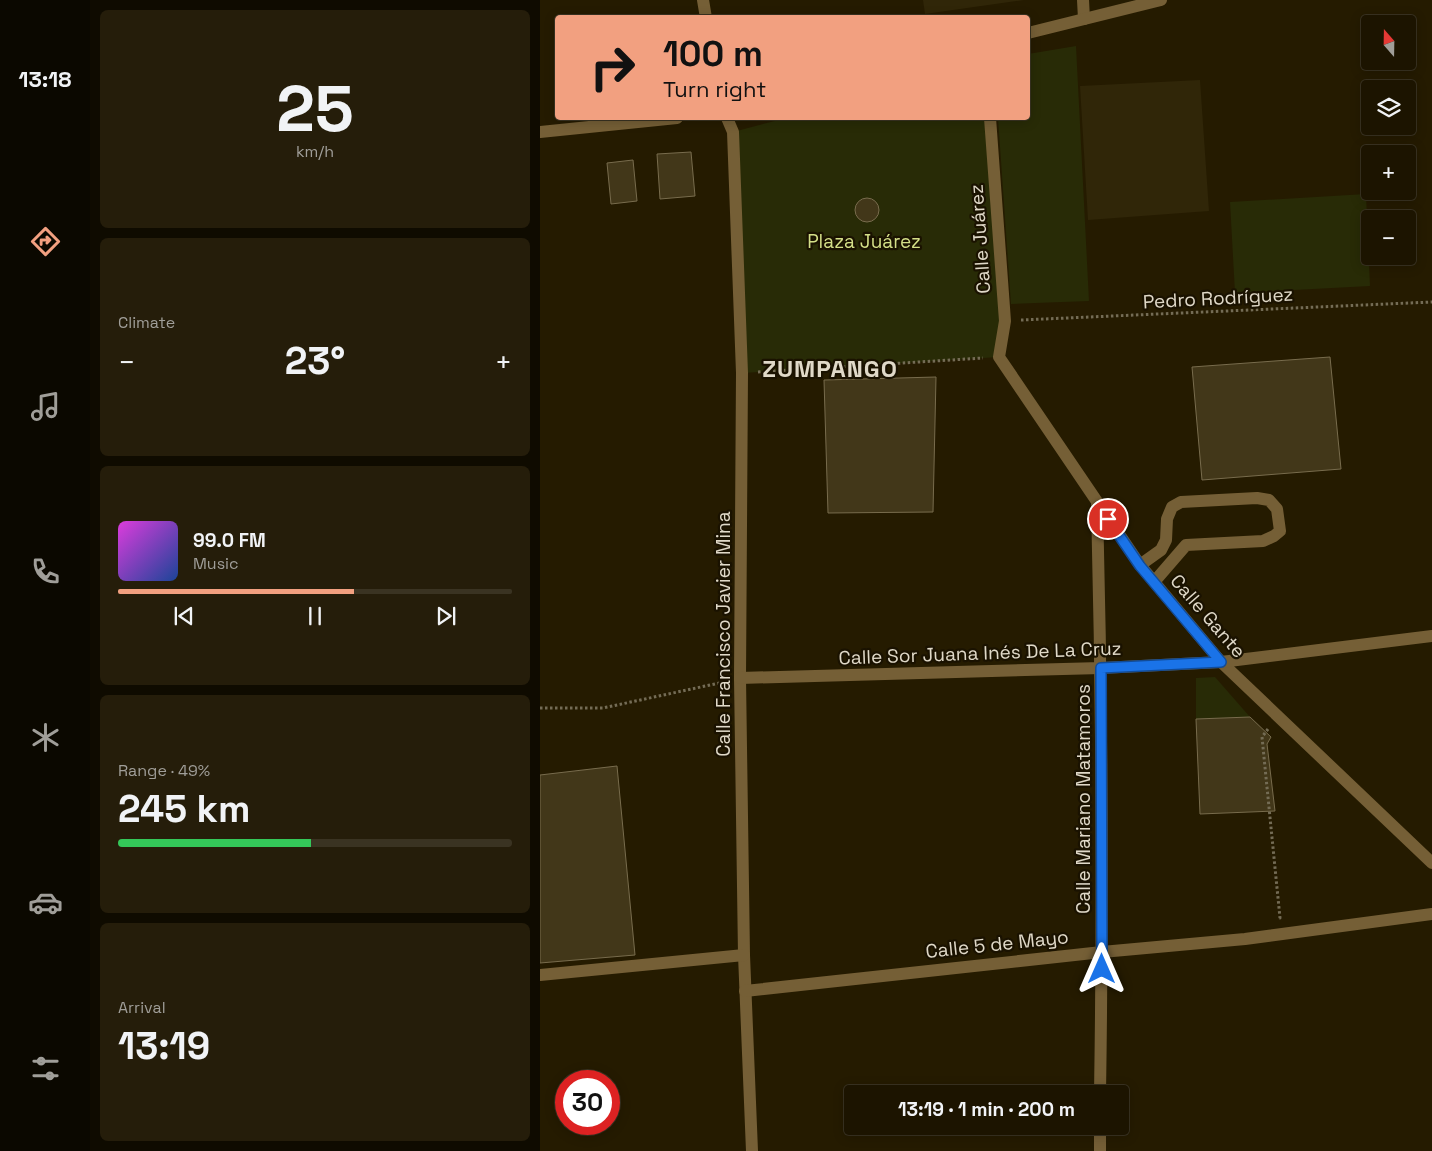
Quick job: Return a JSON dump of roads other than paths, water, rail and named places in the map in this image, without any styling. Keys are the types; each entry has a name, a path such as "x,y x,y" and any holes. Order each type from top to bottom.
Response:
{"street":[{"path":"703,0 706,15"},
{"path":"1083,0 1084,19"},
{"path":"1030,32 1161,0"},
{"path":"540,132 657,120"},
{"name":"Calle Francisco Javier Mina","path":"728,120 733,132 742,373 740,678 744,955 752,1151"},
{"name":"Calle Juárez","path":"990,120 1005,321 999,357"},
{"name":"Calle Gante","path":"999,357 1140,566 1221,662 1432,862"},
{"path":"1140,566 1161,550 1166,540 1167,519 1172,507 1181,502 1257,498 1269,500 1277,509 1280,530 1274,536 1263,541 1186,545 1154,582"},
{"name":"Calle Mariano Matamoros","path":"1097,503 1101,668 1102,952 1100,1085"},
{"name":"Calle Sor Juana Inés De La Cruz","path":"740,678 1101,668 1221,662 1432,636"},
{"name":"Calle 5 de Mayo","path":"745,991 1102,952 1244,939 1432,914"},
{"path":"540,975 744,955"},
{"path":"1100,1135 1100,1151"}],"district":[{"name":"ZUMPANGO","path":"830,368"}],"park label":[{"name":"Plaza Juárez","path":"864,241"}]}
